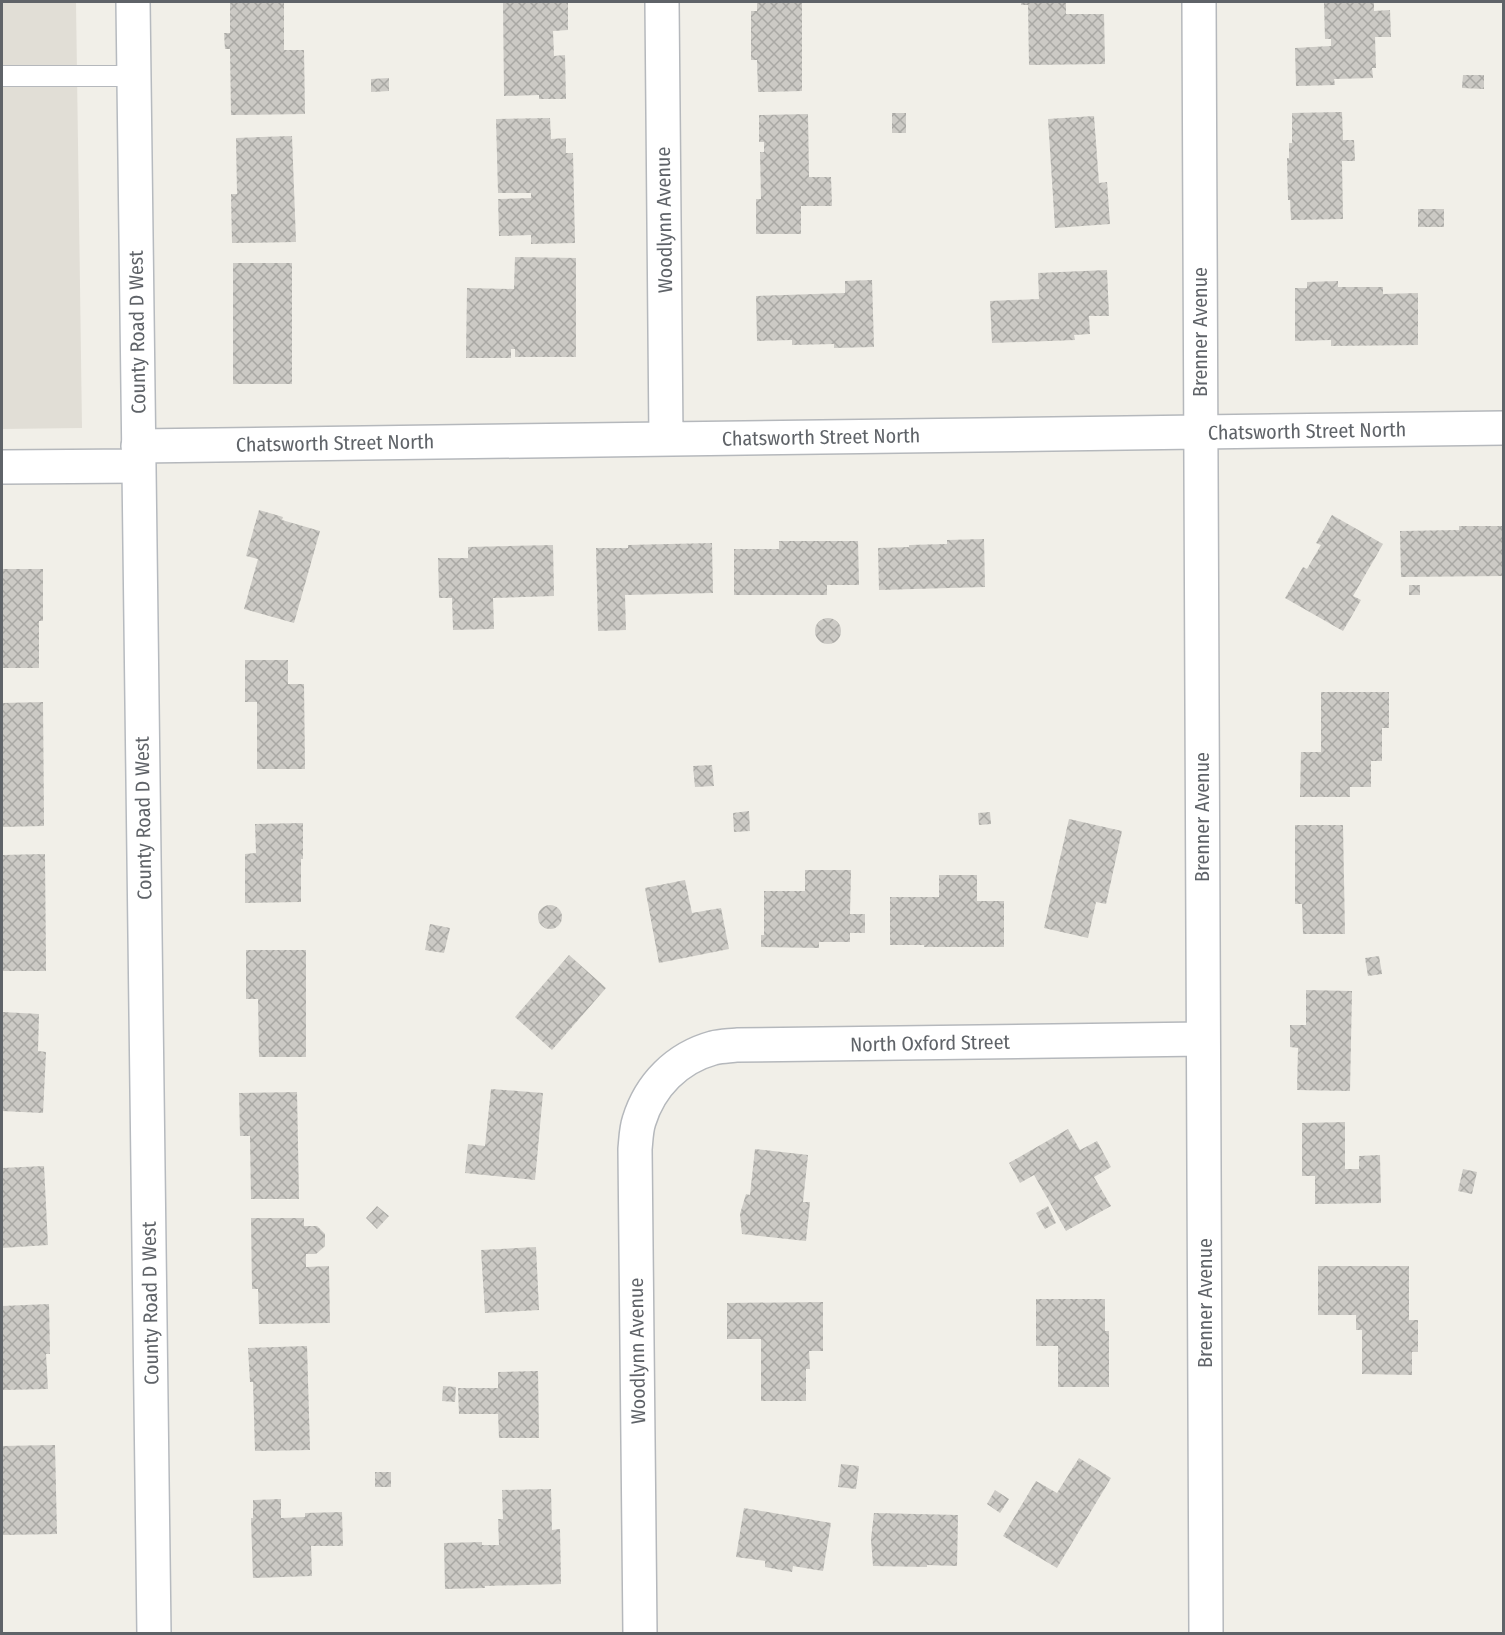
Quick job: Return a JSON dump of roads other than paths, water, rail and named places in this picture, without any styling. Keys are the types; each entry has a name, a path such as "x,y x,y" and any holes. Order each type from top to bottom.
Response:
{"street":[{"name":"County Road D West","path":"133,2 154,1634"},
{"name":"Woodlynn Avenue","path":"662,2 666,439"},
{"name":"Brenner Avenue","path":"1199,2 1206,1634"},
{"name":"Chatsworth Street North","path":"2,467 138,456 666,439 1503,428"},
{"name":"North Oxford Street","path":"664,1076 689,1058 714,1048 737,1045 1203,1040"},
{"name":"Woodlynn Avenue","path":"640,1634 635,1149 638,1122 649,1095 664,1076"}],"lane":[{"path":"2,76 134,76"}]}
